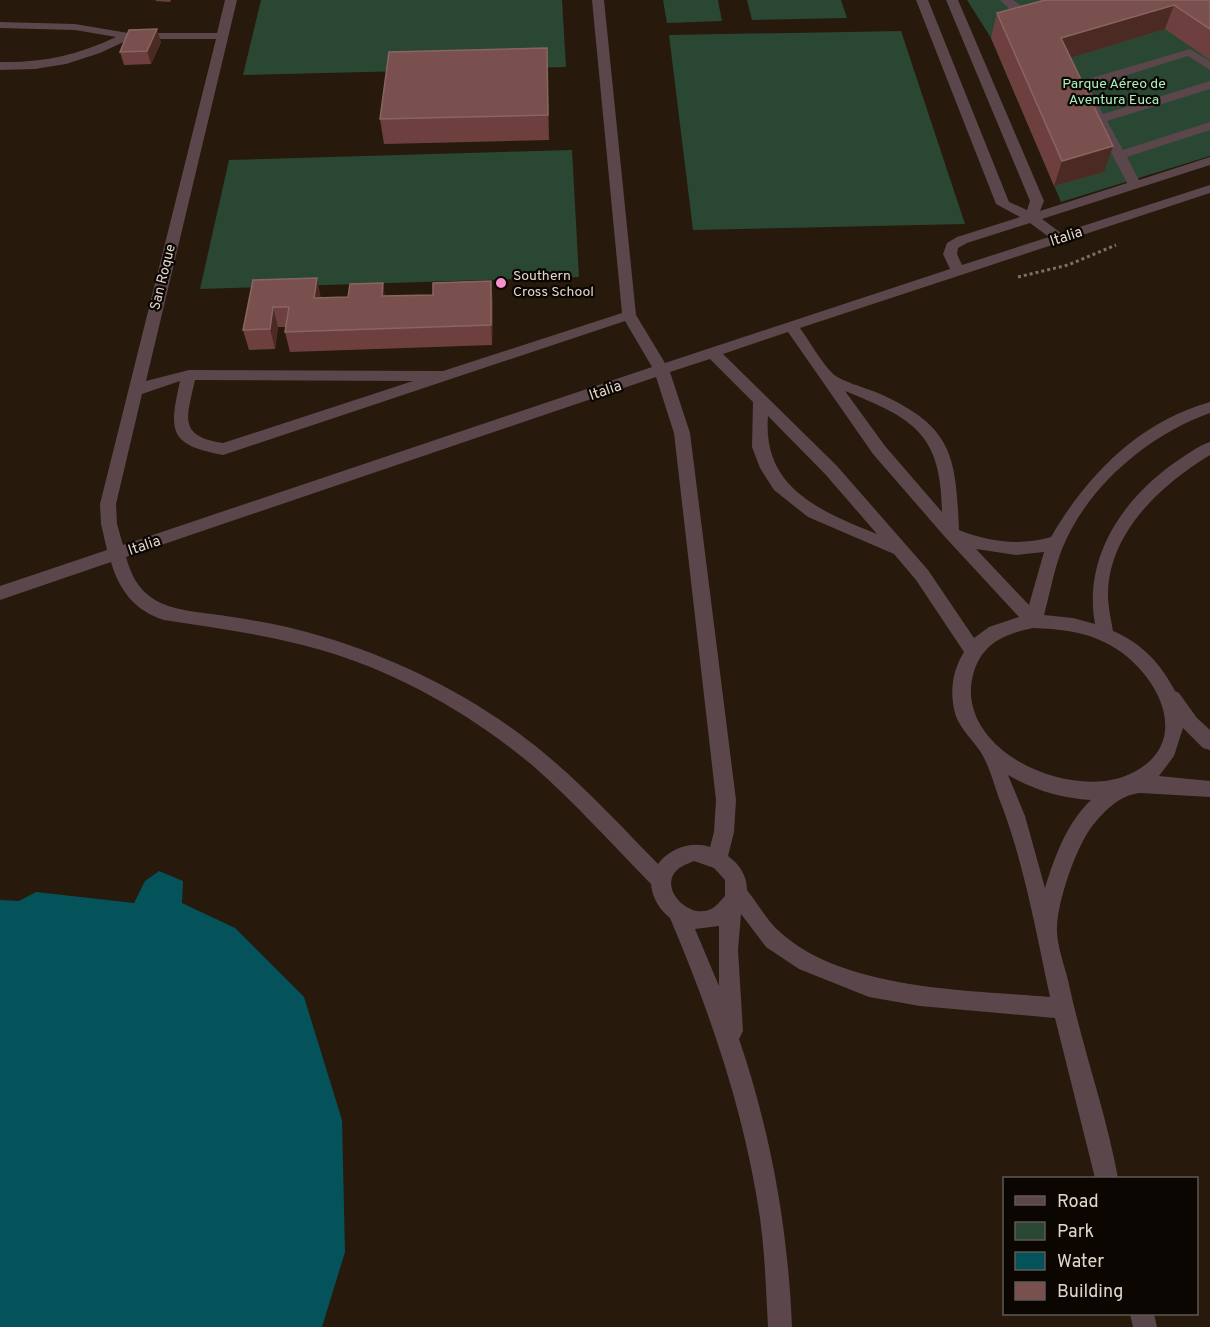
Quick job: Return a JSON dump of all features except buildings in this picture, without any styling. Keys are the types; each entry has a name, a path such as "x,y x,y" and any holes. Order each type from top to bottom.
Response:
{"street":[{"name":"San Roque","path":"231,0 108,504 107,524 122,576 133,593 147,606 164,613 278,633 324,644 429,686 472,711 520,745 572,790 661,880"},
{"path":"598,0 629,315 662,370 682,433 726,800 724,832 717,858"},
{"path":"922,0 958,49 1037,201 1031,217"},
{"path":"952,0 958,49 1003,204 1031,217 1058,238"},
{"path":"1006,0 1029,17 1050,11"},
{"path":"0,25 75,27 128,36 222,36"},
{"path":"0,66 47,65 86,56 128,36"},
{"path":"1135,185 1082,85 1190,52 1210,66"},
{"path":"1100,119 1210,84"},
{"path":"1118,156 1210,126"},
{"path":"958,272 950,255 952,246 962,240 1210,162"},
{"name":"Italia","path":"0,593 714,354 791,326 1210,189"},
{"path":"189,375 180,421 183,433 192,442 204,447 223,449 629,315"},
{"path":"791,326 879,450 951,533 1033,621"},
{"path":"714,354 831,470 922,576 973,651"},
{"path":"134,392 165,379 189,375 444,376"},
{"path":"829,378 902,412 927,432 938,446 945,462 951,533"},
{"path":"761,401 759,445 766,466 784,491 819,515 900,550"},
{"path":"1033,621 1057,542 1090,491 1123,457 1159,430 1210,407"},
{"path":"1105,633 1100,590 1105,563 1123,525 1151,488 1183,463 1210,448"},
{"path":"951,533 971,543 1016,550 1038,548 1057,542"},
{"path":"1210,742 1190,723 1145,661 1127,646 1105,633 1073,624 1033,621 1009,626 989,636 973,651 962,673 961,698 970,725 989,750 1018,772 1053,787 1090,792 1162,784 1210,789"},
{"path":"1046,928 1057,876 1073,838 1096,807 1124,787 1150,774 1167,754 1174,722 1172,705 1160,679"},
{"path":"989,750 1015,816 1046,928 1063,1008 1106,1177"},
{"path":"733,1047 728,950 733,898 732,872 717,858 705,853 682,855 664,870 660,890 664,900 679,915 733,1047 760,1150 771,1206 779,1282 780,1327"},
{"path":"679,915 702,921 714,918 724,913 733,898"},
{"path":"733,898 773,940 806,962 869,987 920,996 1063,1008"}],"green space":[{"path":"261,0 562,0 566,67 243,75"},
{"path":"663,0 718,0 722,21 667,23"},
{"path":"747,0 841,0 847,18 752,20"},
{"name":"Parque Aéreo de Aventura Euca","path":"967,0 1210,0 1210,156 1061,202 991,38"},
{"path":"901,31 965,224 693,230 669,35"},
{"path":"572,150 579,277 200,289 229,160"}],"water":[{"path":"159,871 183,881 182,903 235,928 304,997 342,1120 345,1252 322,1327 0,1327 0,900 19,901 36,892 134,903 145,881"}],"place":[{"name":"Southern Cross School","path":"501,283"}]}
